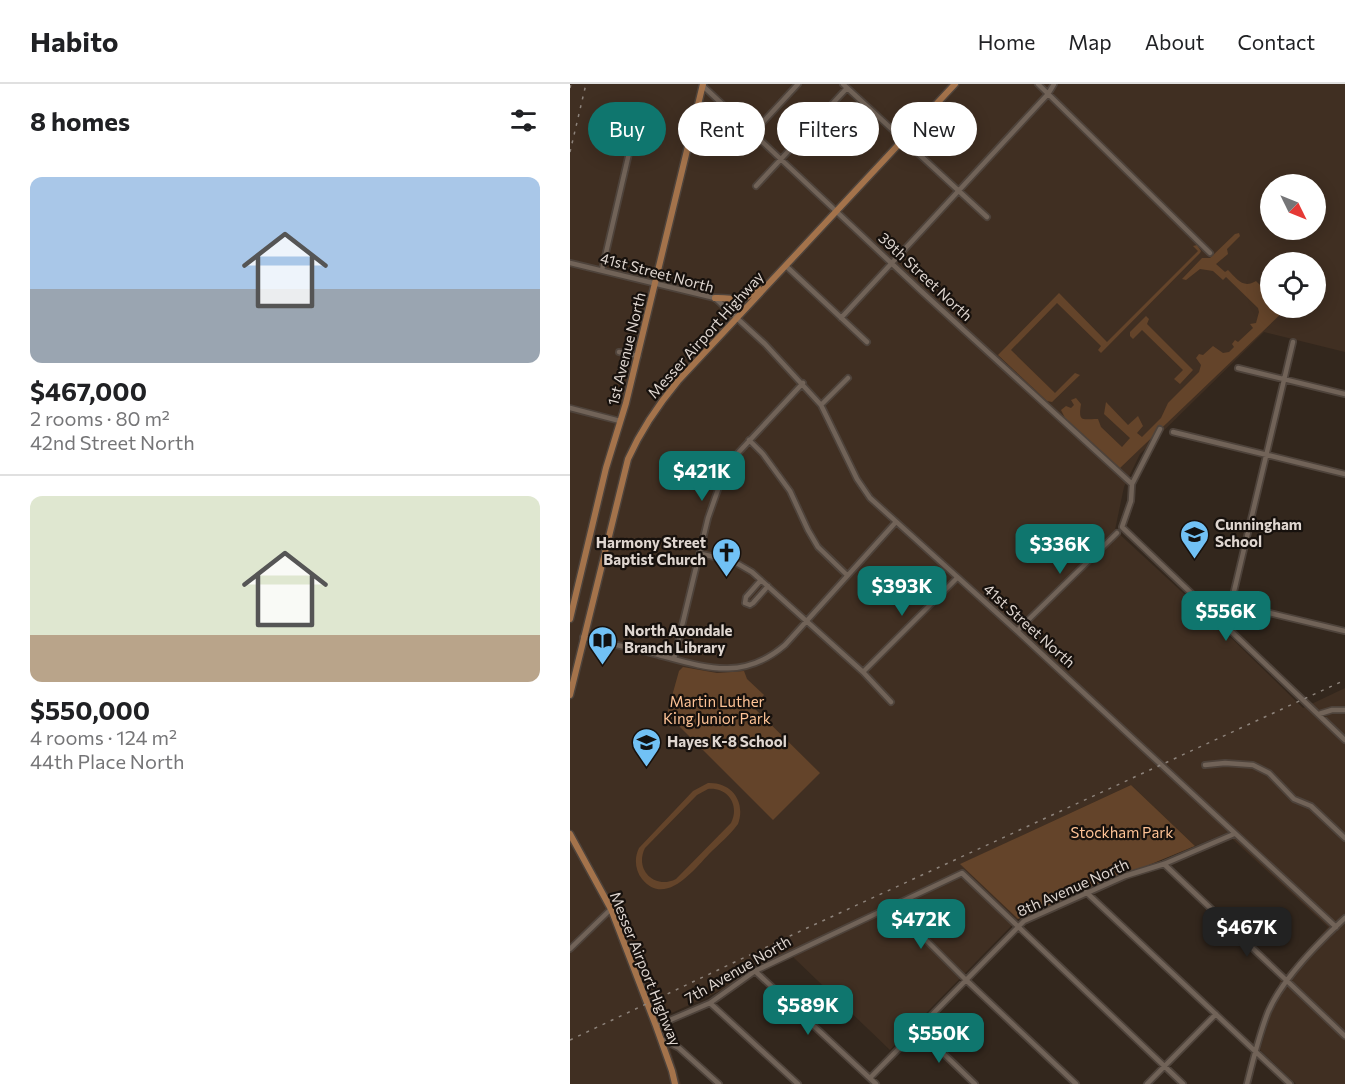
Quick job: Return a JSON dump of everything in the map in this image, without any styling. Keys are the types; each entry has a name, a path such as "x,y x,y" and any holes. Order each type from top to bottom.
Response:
{"main road":[{"name":"Messer Airport Highway","path":"938,102 955,84"},
{"name":"1st Avenue North","path":"570,618 606,468 638,356 703,85"},
{"name":"Messer Airport Highway","path":"570,695 628,459 637,439 676,382 891,153"},
{"path":"715,298 741,300 748,298 763,283 771,280"},
{"name":"Messer Airport Highway","path":"570,834 611,909 661,1039 675,1084"}],"street":[{"path":"765,120 798,84"},
{"path":"1038,84 1210,253"},
{"path":"841,318 1048,94 1054,84"},
{"name":"39th Street North","path":"703,85 721,102"},
{"path":"756,186 845,86 891,129"},
{"name":"39th Street North","path":"765,144 1132,484"},
{"path":"602,270 628,156"},
{"path":"921,156 987,217"},
{"name":"41st Street North","path":"570,263 715,298 803,383 821,405 857,479 870,498 1336,927"},
{"path":"786,266 867,342"},
{"path":"1223,623 1231,604 1293,342"},
{"path":"619,352 638,356"},
{"path":"1238,368 1345,394"},
{"path":"821,405 848,378"},
{"path":"674,659 708,518 728,467 749,440 803,383"},
{"path":"570,408 620,421"},
{"path":"1160,429 1132,484 1131,501 1122,527 1345,740"},
{"path":"1173,432 1345,474"},
{"path":"749,440 763,454 790,491 818,547 847,575"},
{"path":"584,637 704,667 733,669 759,663 774,655 785,645 895,523"},
{"path":"1017,631 1117,533"},
{"path":"701,554 733,561 761,580 863,672 891,702"},
{"path":"863,672 957,578"},
{"path":"761,580 746,597 745,603 750,605 753,603 768,586"},
{"path":"1200,601 1211,599 1345,631"},
{"path":"1319,714 1332,710 1345,710"},
{"path":"1205,765 1225,763 1253,765 1269,773 1294,799 1311,806 1345,838"},
{"name":"8th Avenue North","path":"870,1078 1024,921 1086,892 1125,876 1164,864 1234,834"},
{"path":"1164,864 1345,1036"},
{"name":"7th Avenue North","path":"656,1026 710,1003 755,971 962,873 1018,926"},
{"path":"1086,892 1290,1084"},
{"path":"892,906 1076,1084"},
{"path":"570,949 611,909"},
{"path":"1246,1084 1269,1011 1287,981 1345,918"},
{"path":"1018,926 1183,1084"},
{"path":"755,971 876,1084"},
{"path":"710,1003 798,1084"},
{"path":"1146,1084 1216,1014"},
{"path":"918,1029 975,1084"},
{"path":"661,1039 679,1048 718,1084"}],"shaded area":[{"path":"570,84 1345,84 1345,352 1264,332 1140,454 1124,487 1115,530 1303,708 1345,688 1345,1084 1296,1084 1260,1050 1280,981 1328,927 1226,833 1195,846 1131,785 961,864 1018,919 890,1050 793,957 661,1018 681,1084 570,1084"}],"green space":[{"path":"1239,233 1240,236 1227,249 1228,254 1216,264 1244,283 1256,281 1260,285 1260,318 1277,318 1120,468 1065,418 1061,410 1066,406 1071,408 1074,405 1071,400 1076,398 1081,404 1082,419 1098,419 1101,427 1122,447 1130,438 1104,414 1106,402 1128,425 1138,416 1143,426 1137,433 1142,437 1161,418 1168,403 1199,372 1201,365 1196,358 1199,354 1203,355 1213,346 1223,353 1229,352 1234,347 1232,344 1235,340 1238,342 1253,328 1250,324 1256,323 1258,308 1226,277 1223,280 1213,271 1200,269 1186,280 1182,279 1202,258 1210,258 1235,234"},
{"path":"1197,245 1200,253 1101,353 1098,350 1101,346 1057,303 1011,350 1055,393 1075,373 1080,375 1052,402 1047,401 998,355 1059,293 1107,342 1198,251 1193,246"},
{"path":"1146,316 1149,319 1147,324 1193,370 1180,384 1174,379 1183,370 1142,330 1133,339 1130,336 1130,332"},
{"name":"Martin Luther King Junior Park","path":"683,667 717,673 744,671 747,679 764,695 753,707 820,773 773,820 667,714 679,671"},
{"path":"708,783 724,786 730,790 735,795 740,808 738,824 687,877 669,888 651,887 642,879 637,868 636,856 639,848 693,791","holes":["708,789 715,789 726,794 733,804 731,823 676,879 661,882 648,876 642,864 645,848 697,795"]},
{"name":"Stockham Park","path":"1131,785 1195,846 1018,919 960,864"}],"railway":[{"path":"570,88 571,84"},
{"path":"570,152 586,84"},
{"path":"570,1040 1345,680"}],"place":[{"name":"Cunningham School","path":"1194,560"},
{"name":"Harmony Street Baptist Church","path":"727,578"},
{"name":"North Avondale Branch Library","path":"603,666"},
{"name":"Hayes K-8 School","path":"646,768"}]}
